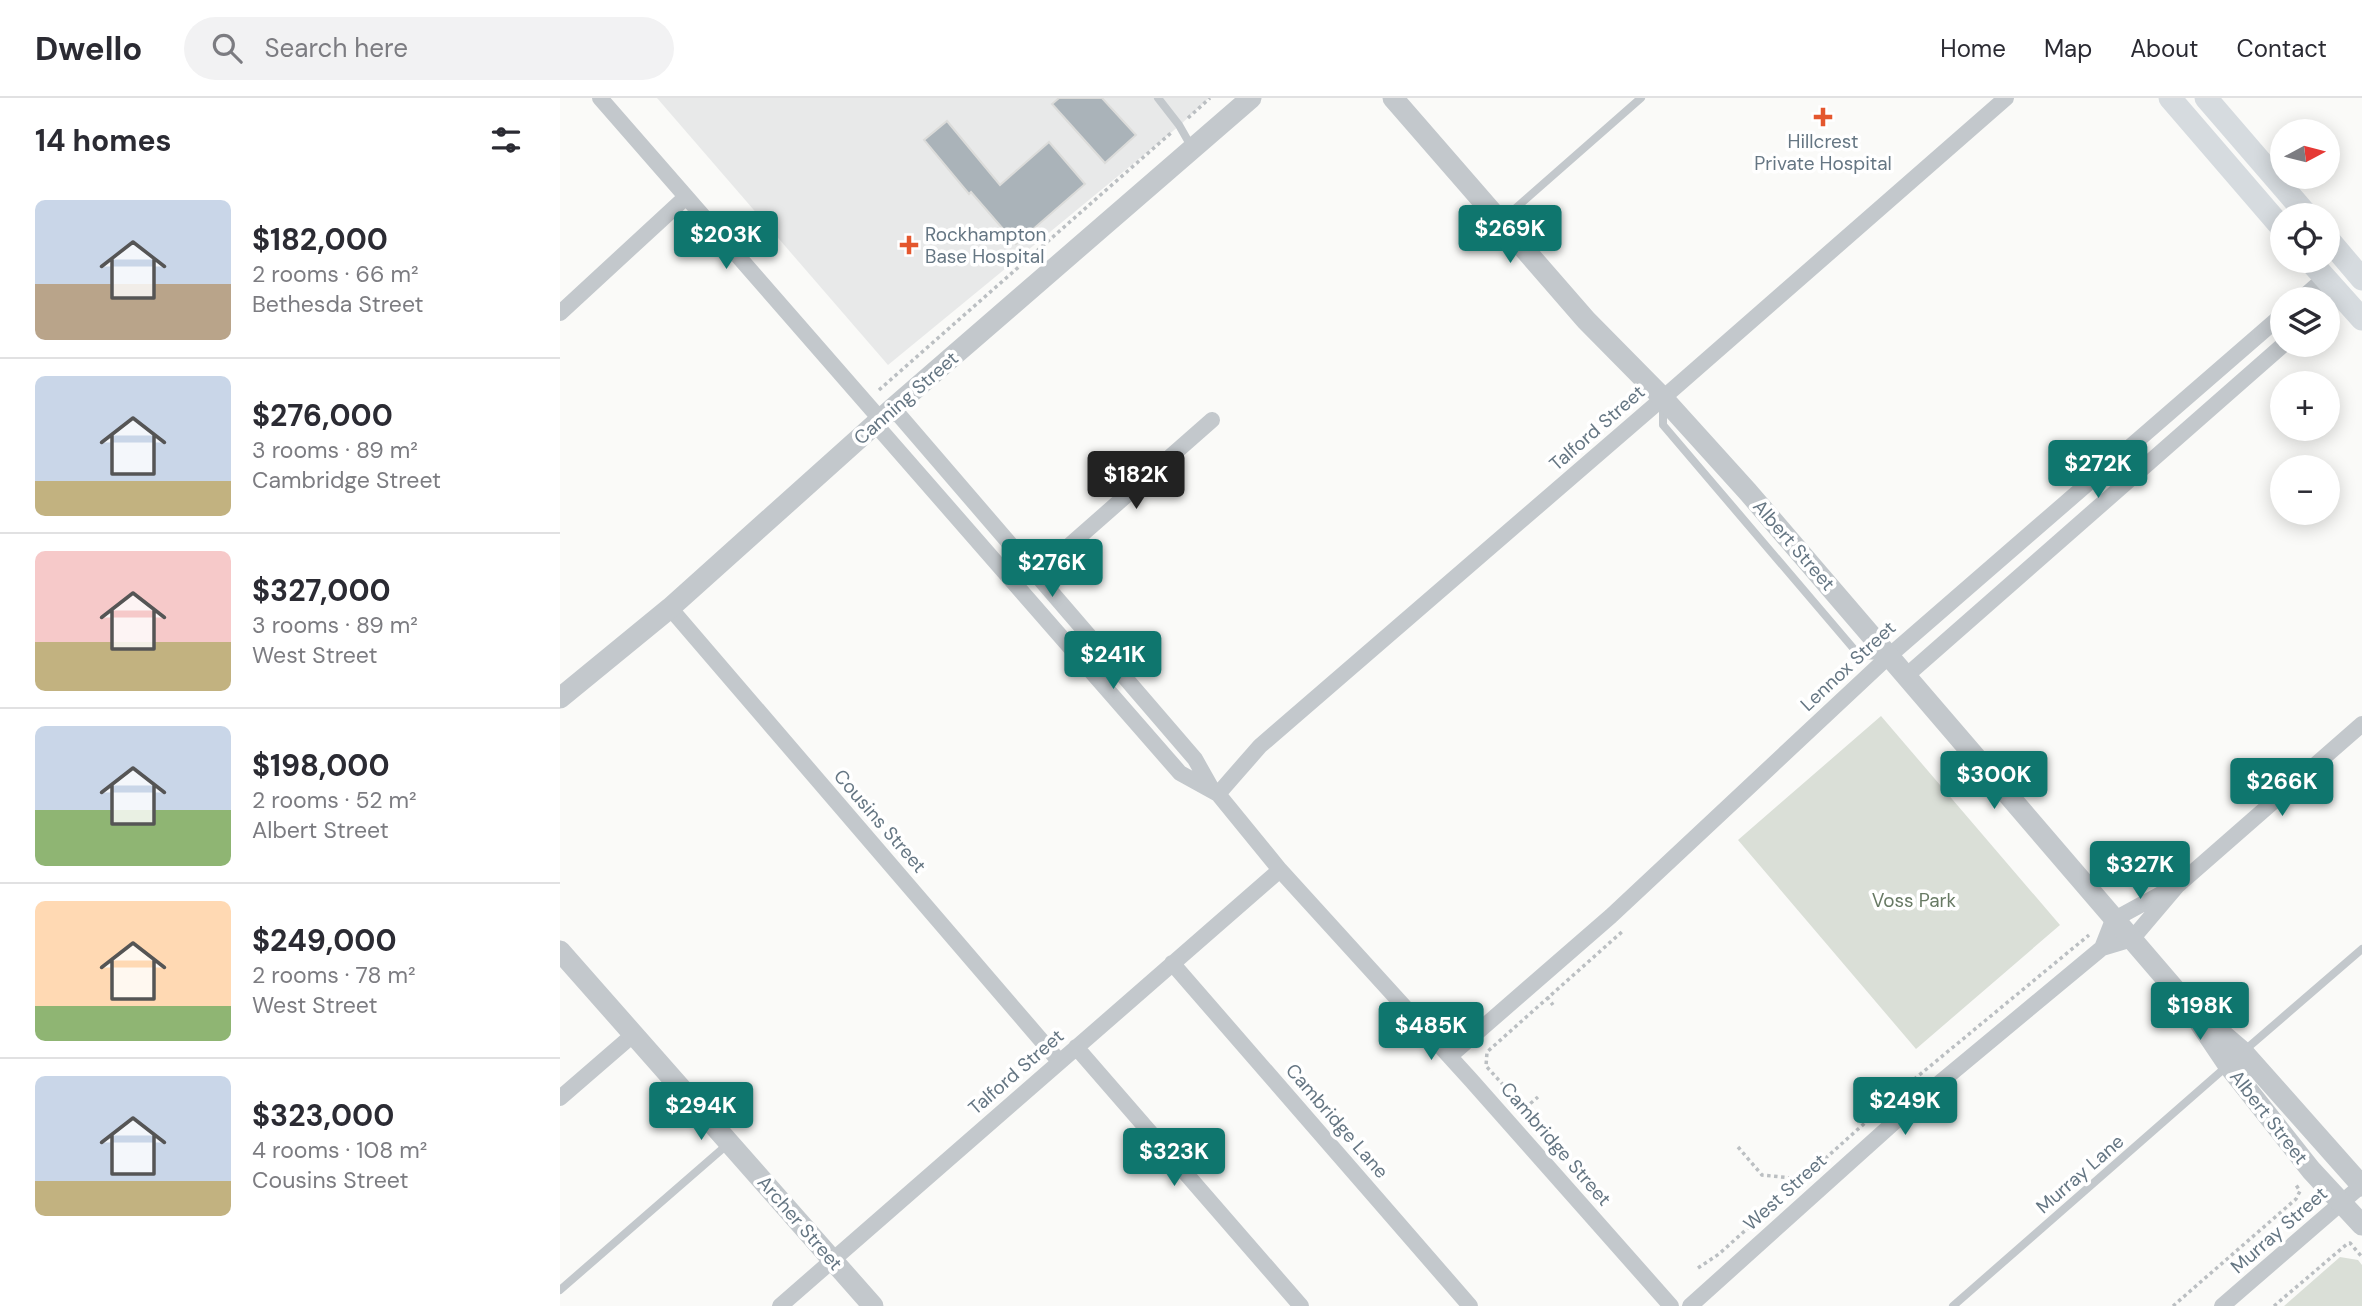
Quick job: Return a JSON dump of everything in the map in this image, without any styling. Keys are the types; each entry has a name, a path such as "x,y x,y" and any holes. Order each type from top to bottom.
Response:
{"main road":[{"path":"2170,98 2270,214"},
{"path":"2206,98 2297,203"},
{"path":"2340,253 2362,279"},
{"path":"2326,285 2362,320"}],"street":[{"name":"Cambridge Street","path":"600,98 883,418 1180,773 1216,792"},
{"name":"Canning Street","path":"563,691 670,608 883,418 1251,98"},
{"name":"Albert Street","path":"1393,98 1586,320 1663,398 1748,492 2185,1002 2362,1186"},
{"name":"Talford Street","path":"1216,792 1260,746 2006,98"},
{"path":"560,313 686,197"},
{"name":"Lennox Street","path":"1450,1056 1611,916 1889,656 2270,325"},
{"path":"1906,676 2270,356"},
{"name":"Cambridge Street","path":"883,418 1037,574 1195,759 1216,792 1280,870 1450,1056 1671,1306"},
{"path":"1037,574 1212,420"},
{"name":"Cousins Street","path":"670,608 1059,1061"},
{"path":"2132,939 2177,886 2362,724"},
{"name":"Talford Street","path":"780,1306 1280,870"},
{"path":"2113,920 2177,886"},
{"name":"West Street","path":"2102,948 2113,920"},
{"name":"West Street","path":"1690,1306 1919,1100 2102,948 2132,939"},
{"name":"Archer Street","path":"560,951 873,1306"},
{"name":"Cambridge Lane","path":"1172,963 1469,1306"},
{"path":"560,1098 634,1034"},
{"path":"1076,1047 1301,1306"},
{"name":"Albert Street","path":"2236,1058 2341,1204 2362,1225"},
{"name":"Murray Street","path":"2222,1306 2362,1186"}],"lane":[{"path":"1158,98 1179,125 1192,149"},
{"path":"1500,221 1641,98"},
{"name":"Murray Lane","path":"1953,1306 2362,949"},
{"path":"560,1290 730,1142"}],"path":[{"path":"879,390 1210,98"},
{"path":"1579,1168 1486,1066 1487,1052 1624,930"},
{"path":"1498,1080 1504,1074"},
{"path":"1525,1108 1538,1097"},
{"path":"1738,1147 1762,1175 1801,1179"},
{"path":"2173,1306 2295,1199 2300,1191 2295,1183"},
{"path":"2274,1306 2347,1244 2350,1243 2362,1257"}],"shaded area":[{"name":"Rockhampton Base Hospital","path":"657,98 1209,98 1179,126 888,365"}],"green space":[{"name":"Voss Park","path":"1881,716 2060,925 1916,1049 1738,840"},
{"path":"2340,1257 2358,1260 2362,1265 2362,1306 2284,1306"}],"building":[{"path":"1059,98 1102,98 1136,135 1105,163 1052,104"},
{"path":"947,121 1000,185 1049,142 1085,184 1016,244 924,140"}],"place":[{"name":"Hillcrest Private Hospital","path":"1823,117"},
{"name":"Rockhampton Base Hospital","path":"909,245"}]}
